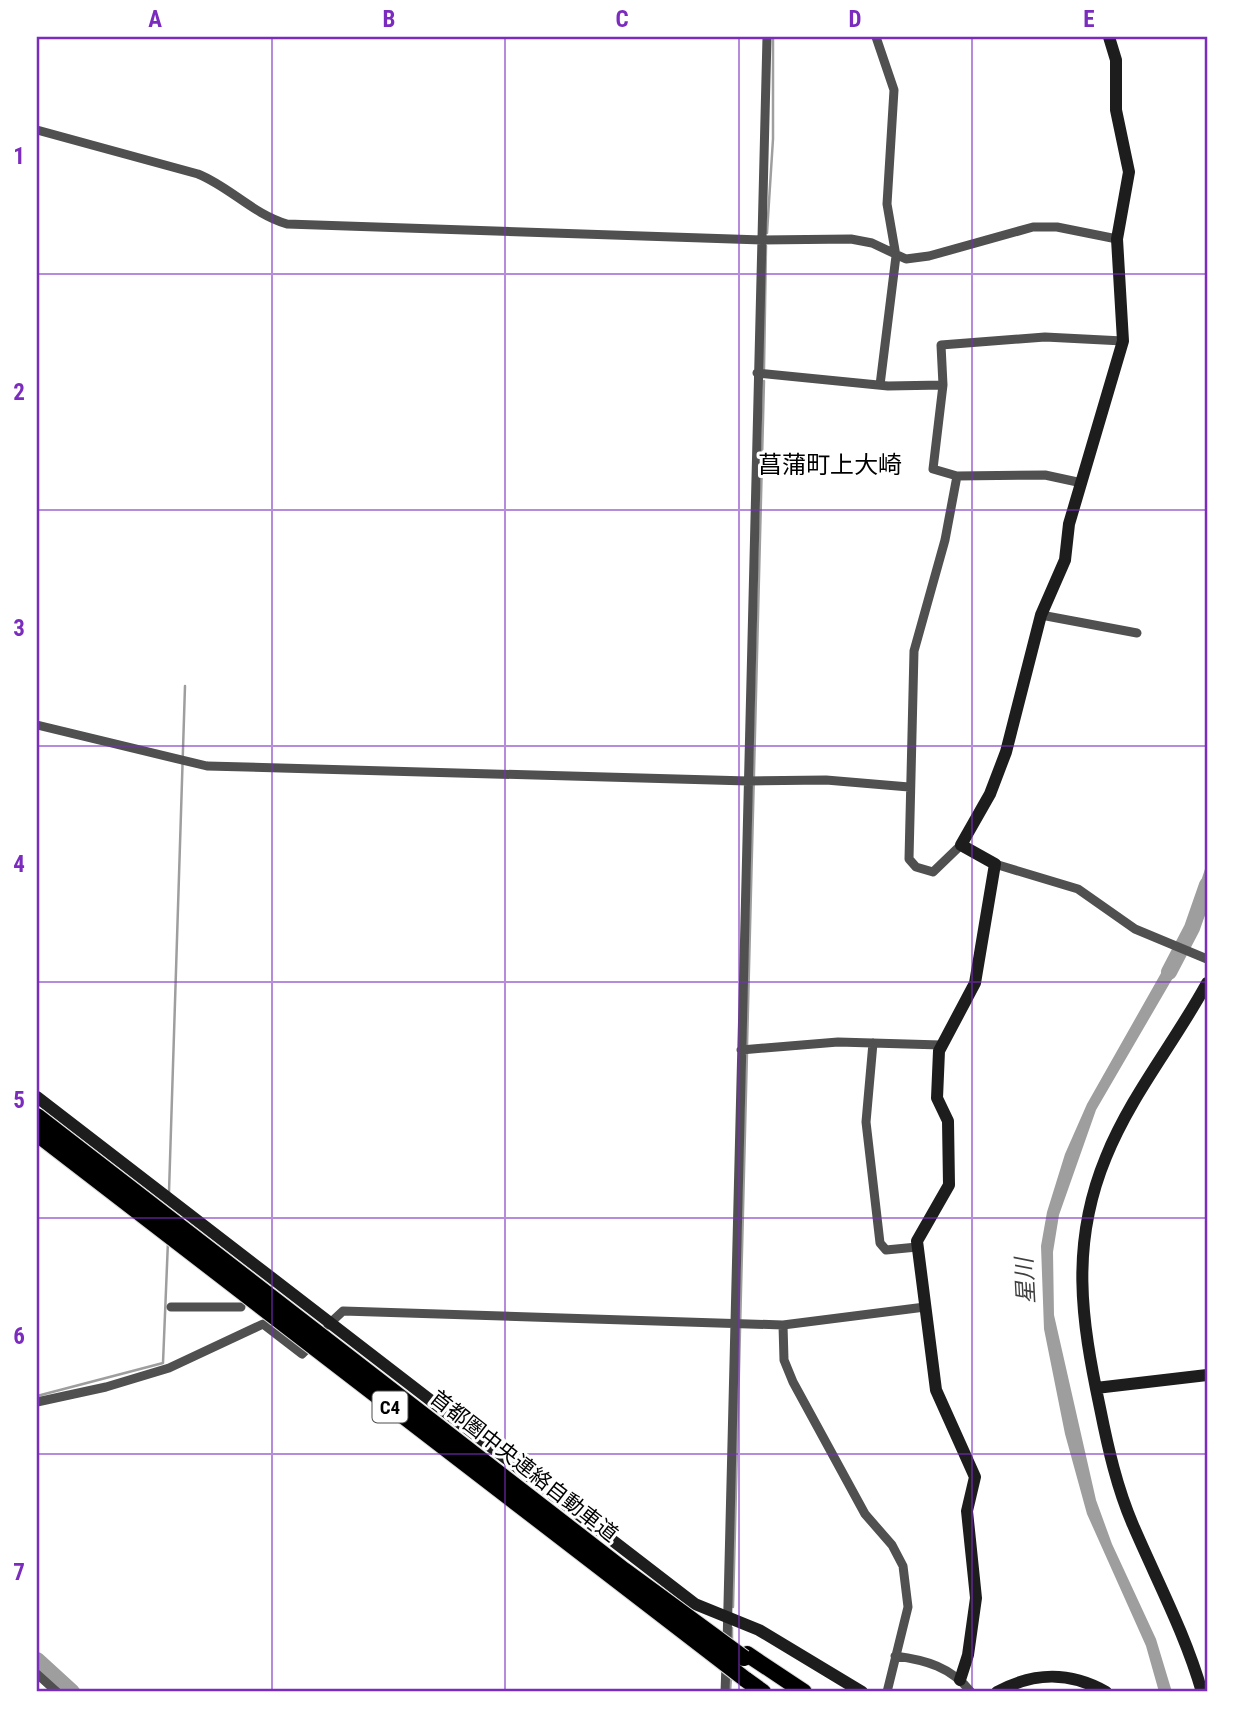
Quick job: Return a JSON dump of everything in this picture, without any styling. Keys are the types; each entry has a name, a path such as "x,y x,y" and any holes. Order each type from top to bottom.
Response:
{"highway":[{"name":"首都圏中央連絡自動車道","path":"37,1116 655,1592 746,1656 788,1692"},
{"name":"首都圏中央連絡自動車道","path":"37,1134 763,1692"},
{"path":"746,1656 804,1692"}],"street":[{"path":"725,1692 767,37"},
{"path":"957,476 945,540 914,651 908,846 912,865 933,872 961,845 998,777 1027,681 1041,615 1065,560 1069,524 1123,341 1117,239 1129,172 1116,110 1116,60 1109,37"},
{"path":"880,38 894,90 887,194 896,256 880,385"},
{"path":"37,130 198,174 213,180 265,218 287,224 762,240 861,240 906,259 929,256 1033,227 1057,227 1117,239"},
{"path":"1082,483 1045,475 957,476 931,467 943,385 941,345 1045,338 1123,341"},
{"path":"757,373 880,385 943,385"},
{"path":"1041,615 1136,633"},
{"path":"37,725 207,766 748,781 826,780 909,787"},
{"path":"961,845 995,864 1078,889 1135,929 1204,958"},
{"path":"960,1680 968,1655 976,1598 967,1511 975,1477 936,1390 917,1247 920,1233 945,1195 950,1179 948,1121 937,1098 941,1045 975,983 995,864"},
{"path":"1202,1692 1178,1622 1123,1499 1084,1332 1081,1290 1084,1236 1096,1183 1126,1113 1207,983"},
{"path":"741,1050 838,1042 941,1045"},
{"path":"873,1043 866,1122 880,1243 886,1250 917,1247"},
{"path":"37,1097 695,1604 759,1630 862,1692"},
{"path":"171,1307 241,1307"},
{"path":"37,1402 106,1387 169,1368 263,1324 302,1354 343,1311 783,1325 925,1307"},
{"path":"783,1325 784,1360 793,1382 862,1510 901,1559 908,1601 887,1692"},
{"path":"1096,1388 1207,1375"},
{"path":"895,1656 927,1660 960,1680 971,1692"},
{"path":"37,1674 57,1692"},
{"path":"997,1692 1024,1680 1051,1675 1082,1680 1106,1692"}],"shaded area":[{"path":"1207,863 1207,910 1194,940 1183,935"},
{"path":"1173,952 1185,957 1096,1110 1059,1215 1053,1252 1054,1315 1096,1500 1112,1544 1156,1639 1172,1692 1159,1692 1146,1646 1087,1514 1065,1434 1044,1329 1041,1246 1047,1212 1065,1154 1087,1104"}],"waterway":[{"path":"767,233 773,139 773,37"},
{"path":"764,369 766,246"},
{"path":"747,1046 764,381"},
{"path":"169,1192 185,686"},
{"name":"星川","path":"1169,972 1192,928 1207,885"},
{"path":"733,1607 747,1052"},
{"path":"37,1396 163,1363 168,1241"},
{"path":"732,1628 732,1642"},
{"path":"37,1660 72,1692"},
{"path":"730,1692 731,1677"}],"district":[{"name":"菖蒲町上大崎","path":"830,465"}]}
